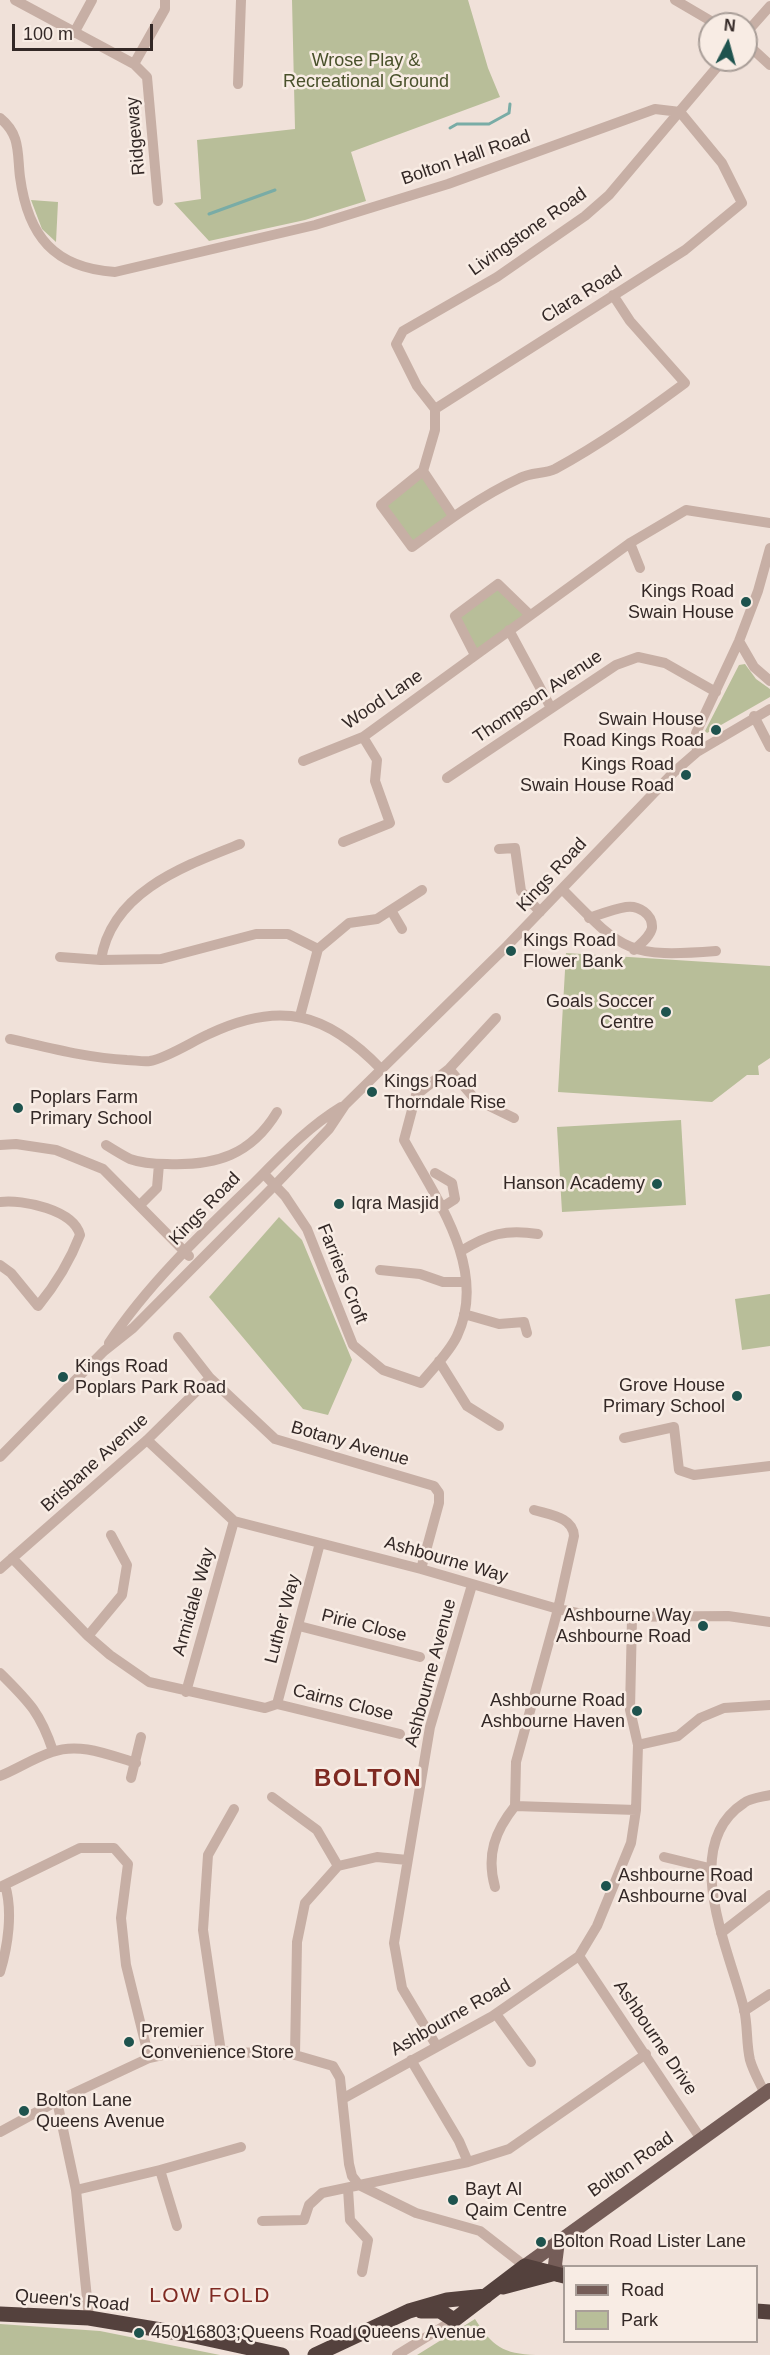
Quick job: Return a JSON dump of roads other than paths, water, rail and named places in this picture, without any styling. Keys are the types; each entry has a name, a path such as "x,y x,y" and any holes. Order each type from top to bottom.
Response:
{"highway":[{"path":"525,2266 559,2275"},
{"name":"Bolton Road","path":"454,2320 525,2266"},
{"path":"315,2355 409,2311 447,2300 492,2292 559,2275"},
{"path":"409,2311 440,2311 454,2320"},
{"name":"Queen's Road","path":"0,2314 89,2318 185,2334 282,2355"}],"main road":[{"name":"Bolton Road","path":"525,2266 767,2092"},
{"path":"558,2241 555,2265 559,2275"}],"street":[{"path":"15,0 134,64 165,9 165,0"},
{"path":"74,33 92,0"},
{"path":"238,84 241,0"},
{"path":"675,0 698,13"},
{"path":"758,20 770,6"},
{"path":"758,54 770,65"},
{"name":"Ridgeway","path":"134,64 147,76 158,201"},
{"name":"Livingstone Road","path":"435,409 403,361 396,344 404,331 497,277 585,216 609,195 713,72"},
{"name":"Bolton Hall Road","path":"0,118 10,127 19,147 20,176 24,198 36,231 66,262 89,271 115,272 260,236 315,225 448,184 655,109 680,112"},
{"name":"Clara Road","path":"435,409 685,250 742,203 722,163 680,112"},
{"path":"435,409 435,430 423,471 381,504 412,547 453,516 513,481 531,472 552,471 622,429 685,383 630,321 613,295"},
{"path":"423,471 453,516"},
{"name":"Wood Lane","path":"303,761 363,737 630,543 686,510 770,522"},
{"path":"630,543 640,568"},
{"path":"697,752 696,733 739,641 758,591 770,548"},
{"path":"475,655 455,616 498,584 530,615"},
{"path":"509,630 551,708"},
{"path":"739,641 754,667 770,681"},
{"name":"Thompson Avenue","path":"447,778 616,665 638,657 665,663 716,692"},
{"name":"Kings Road","path":"0,1457 104,1351 133,1328 195,1262 275,1185 329,1129 345,1105 540,912 697,752 754,716 770,709"},
{"path":"754,716 770,747"},
{"path":"343,843 390,823 375,781 377,760 363,737"},
{"path":"101,960 104,944 118,916 135,896 189,864 240,844"},
{"path":"499,849 515,848 521,891 540,912"},
{"path":"562,889 589,918 620,944 634,950 673,954 716,951"},
{"path":"300,1016 318,949 349,923 377,919 392,912 422,890"},
{"path":"589,918 628,906 641,908 649,916 652,927 634,950"},
{"path":"392,912 402,929"},
{"path":"60,957 101,960 161,959 256,934 288,934 318,949"},
{"path":"10,1039 90,1058 151,1061 229,1024 265,1017 300,1016 331,1027 359,1047 381,1069"},
{"name":"Farriers Croft","path":"275,1185 307,1229 353,1345 383,1370 421,1383 458,1335 465,1314 466,1282 461,1251 441,1208 404,1140 416,1095 450,1069 496,1018"},
{"path":"450,1069 475,1099 514,1118"},
{"name":"Kings Road","path":"104,1351 125,1320 185,1253 322,1119 345,1105"},
{"path":"106,1145 132,1160 159,1164 216,1161 246,1148 266,1131 277,1112"},
{"path":"0,1145 16,1144 56,1150 103,1169 195,1262"},
{"path":"140,1205 157,1188 159,1164"},
{"path":"435,1173 452,1183 455,1199 441,1208"},
{"path":"264,1174 275,1185"},
{"path":"0,1202 28,1202 71,1219 78,1226 80,1235 62,1274 38,1306 11,1273 0,1265"},
{"path":"461,1251 484,1237 513,1230 538,1234"},
{"path":"380,1270 420,1274 443,1282 466,1282"},
{"path":"465,1314 499,1324 524,1322 527,1333"},
{"name":"Botany Avenue","path":"178,1337 210,1378 275,1439 434,1486 440,1493 440,1503 421,1569"},
{"path":"439,1361 467,1406 499,1426"},
{"name":"Brisbane Avenue","path":"0,1569 147,1440 210,1378"},
{"path":"489,1419 494,1408"},
{"path":"624,1438 674,1427 679,1470 693,1475 770,1466"},
{"name":"Ashbourne Way","path":"147,1440 234,1521 421,1569 558,1610 597,1617 728,1616 770,1622"},
{"path":"495,1887 489,1869 494,1844 502,1822 515,1806 516,1762 558,1610 574,1530 567,1520 534,1510"},
{"name":"Armidale Way","path":"186,1692 234,1521"},
{"path":"88,1636 122,1595 128,1565 111,1535"},
{"name":"Luther Way","path":"277,1704 320,1543"},
{"name":"Cairns Close","path":"12,1558 88,1636 110,1655 149,1682 265,1708 277,1704 400,1734"},
{"name":"Ashbourne Avenue","path":"436,2045 402,1988 394,1943 430,1727 472,1585"},
{"name":"Ashbourne Road","path":"344,2098 436,2045 496,2014 579,1956 597,1926 632,1844 636,1810 638,1745 630,1710 632,1618"},
{"name":"Pirie Close","path":"299,1626 420,1657"},
{"path":"0,1673 33,1706 44,1726 53,1751"},
{"path":"638,1745 678,1736 700,1718 724,1708 770,1705"},
{"path":"131,1778 141,1737"},
{"path":"0,1776 53,1751 93,1750 136,1763"},
{"path":"767,2092 750,2060 744,2011 721,1933 709,1868 716,1841 726,1819 745,1802 770,1795"},
{"path":"272,1797 317,1830 338,1866"},
{"path":"515,1806 636,1810"},
{"path":"221,2052 203,1930 208,1855 234,1809"},
{"path":"0,1972 6,1954 9,1896 3,1886 80,1848 114,1848 128,1864 120,1918 126,1965 149,2058"},
{"path":"295,2055 297,1942 305,1903 338,1866 377,1857 407,1860"},
{"path":"664,1857 709,1868"},
{"path":"721,1933 770,1895"},
{"name":"Ashbourne Drive","path":"579,1956 701,2139"},
{"path":"744,2011 770,1994"},
{"path":"496,2014 531,2062"},
{"path":"0,2132 57,2101 149,2058 176,2052 295,2055 333,2066 340,2078 344,2098 349,2164 352,2176 359,2185 416,2213 480,2231 525,2266"},
{"path":"262,2221 304,2220 309,2205 322,2193 468,2162 509,2149 646,2054"},
{"path":"411,2060 459,2141 468,2162"},
{"path":"57,2101 76,2190 89,2318"},
{"path":"76,2190 160,2170 241,2147"},
{"path":"160,2170 177,2226"},
{"path":"348,2189 350,2220 368,2240 362,2272"},
{"name":"Bolton Road","path":"397,2355 454,2320"}],"waterway":[{"path":"450,128 457,124 489,124 509,113 510,104"},
{"path":"209,214 275,190"}],"place":[{"name":"Kings Road Swain House","path":"746,602"},
{"name":"Swain House Road Kings Road","path":"716,730"},
{"name":"Kings Road Swain House Road","path":"686,775"},
{"name":"Kings Road Flower Bank","path":"511,951"},
{"name":"Goals Soccer Centre","path":"666,1012"},
{"name":"Kings Road Thorndale Rise","path":"372,1092"},
{"name":"Poplars Farm Primary School","path":"18,1108"},
{"name":"Hanson Academy","path":"657,1184"},
{"name":"Iqra Masjid","path":"339,1204"},
{"name":"Kings Road Poplars Park Road","path":"63,1377"},
{"name":"Grove House Primary School","path":"737,1396"},
{"name":"Ashbourne Way Ashbourne Road","path":"703,1626"},
{"name":"Ashbourne Road Ashbourne Haven","path":"637,1711"},
{"name":"Ashbourne Road Ashbourne Oval","path":"606,1886"},
{"name":"Premier Convenience Store","path":"129,2042"},
{"name":"Bolton Lane Queens Avenue","path":"24,2111"},
{"name":"Bayt Al Qaim Centre","path":"453,2200"},
{"name":"Bolton Road Lister Lane","path":"541,2242"},
{"name":"450 16803;Queens Road Queens Avenue","path":"139,2333"}],"district":[{"name":"BOLTON","path":"368,1779"},
{"name":"LOW FOLD","path":"210,2296"}],"park label":[{"name":"Wrose Play & Recreational Ground","path":"366,71"}]}
